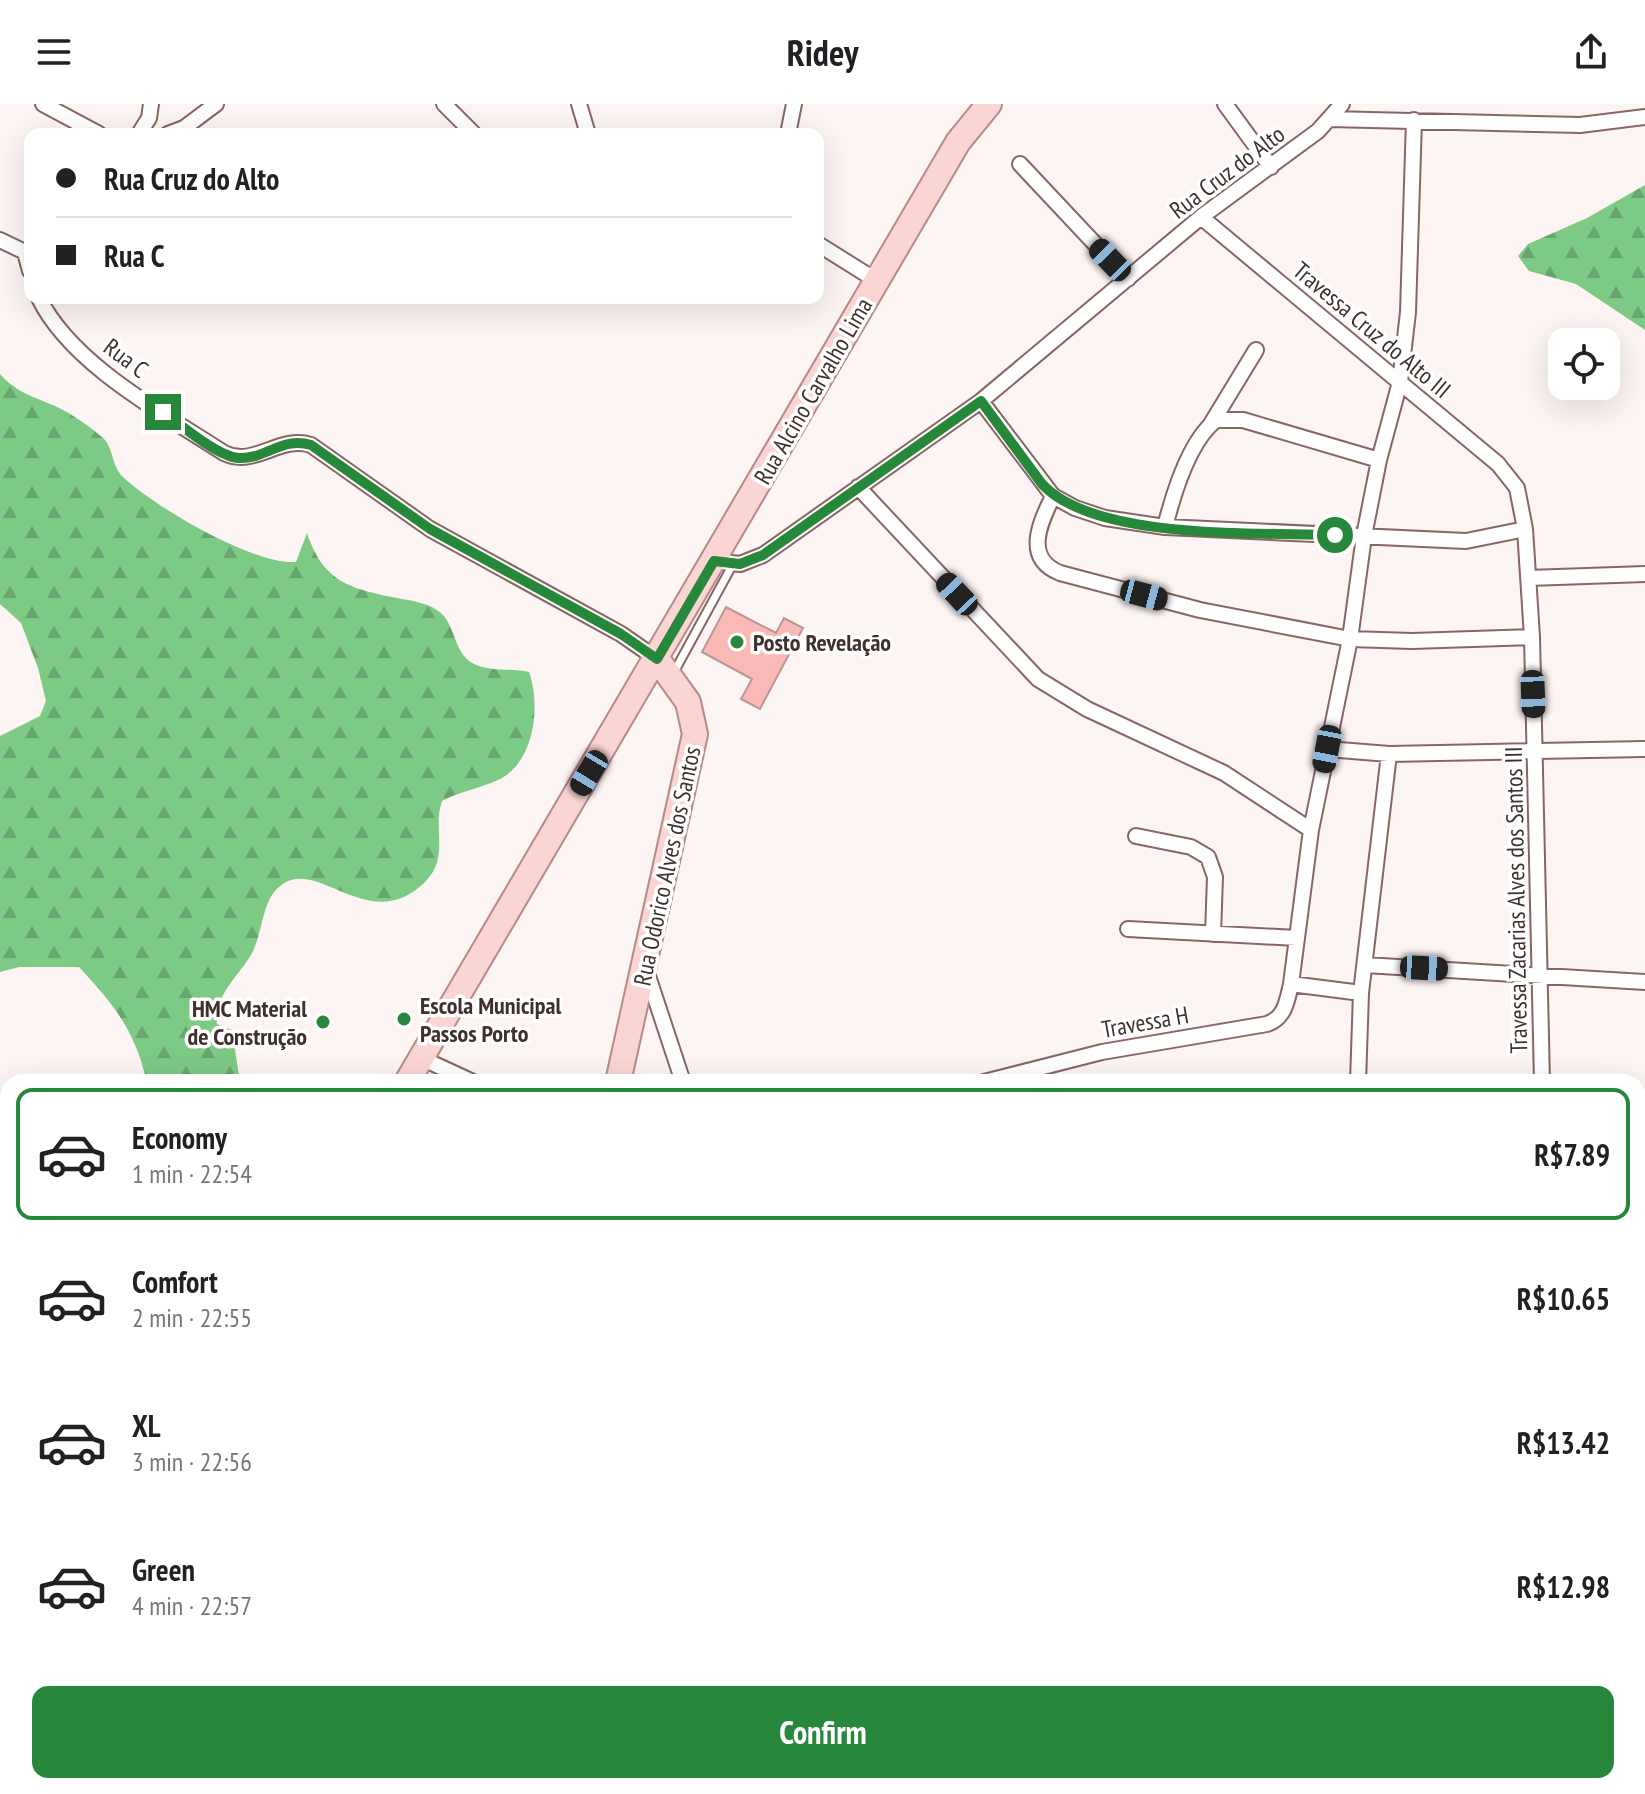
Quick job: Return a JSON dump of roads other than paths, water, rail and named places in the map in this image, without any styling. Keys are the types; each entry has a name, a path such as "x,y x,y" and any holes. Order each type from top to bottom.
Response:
{"main road":[{"name":"Rua Alcino Carvalho Lima","path":"412,1074 665,668 877,281 973,114 989,104"},
{"name":"Rua Odorico Alves dos Santos","path":"620,1074 646,969 695,734 688,702 665,668"}],"street":[{"path":"43,104 88,128"},
{"path":"143,128 149,118 151,104"},
{"path":"184,128 216,104"},
{"path":"444,104 468,128"},
{"path":"579,104 586,128"},
{"path":"789,128 794,104"},
{"path":"1225,104 1271,167"},
{"name":"Rua Cruz do Alto","path":"724,562 751,562 763,555 981,401 1201,217 1271,167 1329,119 1342,104"},
{"path":"1329,119 1580,125 1645,117"},
{"name":"Travessa H","path":"1015,1074 1102,1052 1267,1024 1280,1017 1291,984 1311,830 1350,639 1364,536 1379,460 1400,382 1408,312 1414,120"},
{"path":"1020,164 1128,279"},
{"name":"Travessa Cruz do Alto III","path":"1201,217 1498,464 1512,480"},
{"path":"0,240 24,249"},
{"path":"824,248 877,281"},
{"name":"Rua C","path":"43,304 64,333 97,367 224,453 243,458 293,442 311,445 430,529 621,634 665,668"},
{"path":"1165,527 1181,474 1256,350"},
{"path":"981,401 1053,496 1105,518 1165,527 1466,541 1525,529"},
{"path":"1210,425 1233,418 1379,460"},
{"name":"Travessa Zacarias Alves dos Santos III","path":"1512,480 1520,498 1525,529 1532,637 1542,1074"},
{"path":"858,487 1038,679 1087,709 1224,773 1311,830"},
{"path":"1053,496 1036,539 1040,557 1051,569 1200,610 1350,639 1412,641 1532,637"},
{"path":"1528,578 1645,574"},
{"path":"1327,749 1389,754 1645,749"},
{"path":"1358,1074 1361,993 1389,754"},
{"path":"1136,836 1191,847 1208,857 1215,877 1213,934"},
{"path":"1128,929 1297,938"},
{"path":"1365,965 1645,982"},
{"path":"646,969 680,1074"},
{"path":"1291,984 1361,993"},
{"path":"421,1058 456,1074"}],"place":[{"name":"Posto Revelação","path":"737,642"},
{"name":"Escola Municipal Passos Porto","path":"404,1019"},
{"name":"HMC Material de Construção","path":"323,1022"}]}
